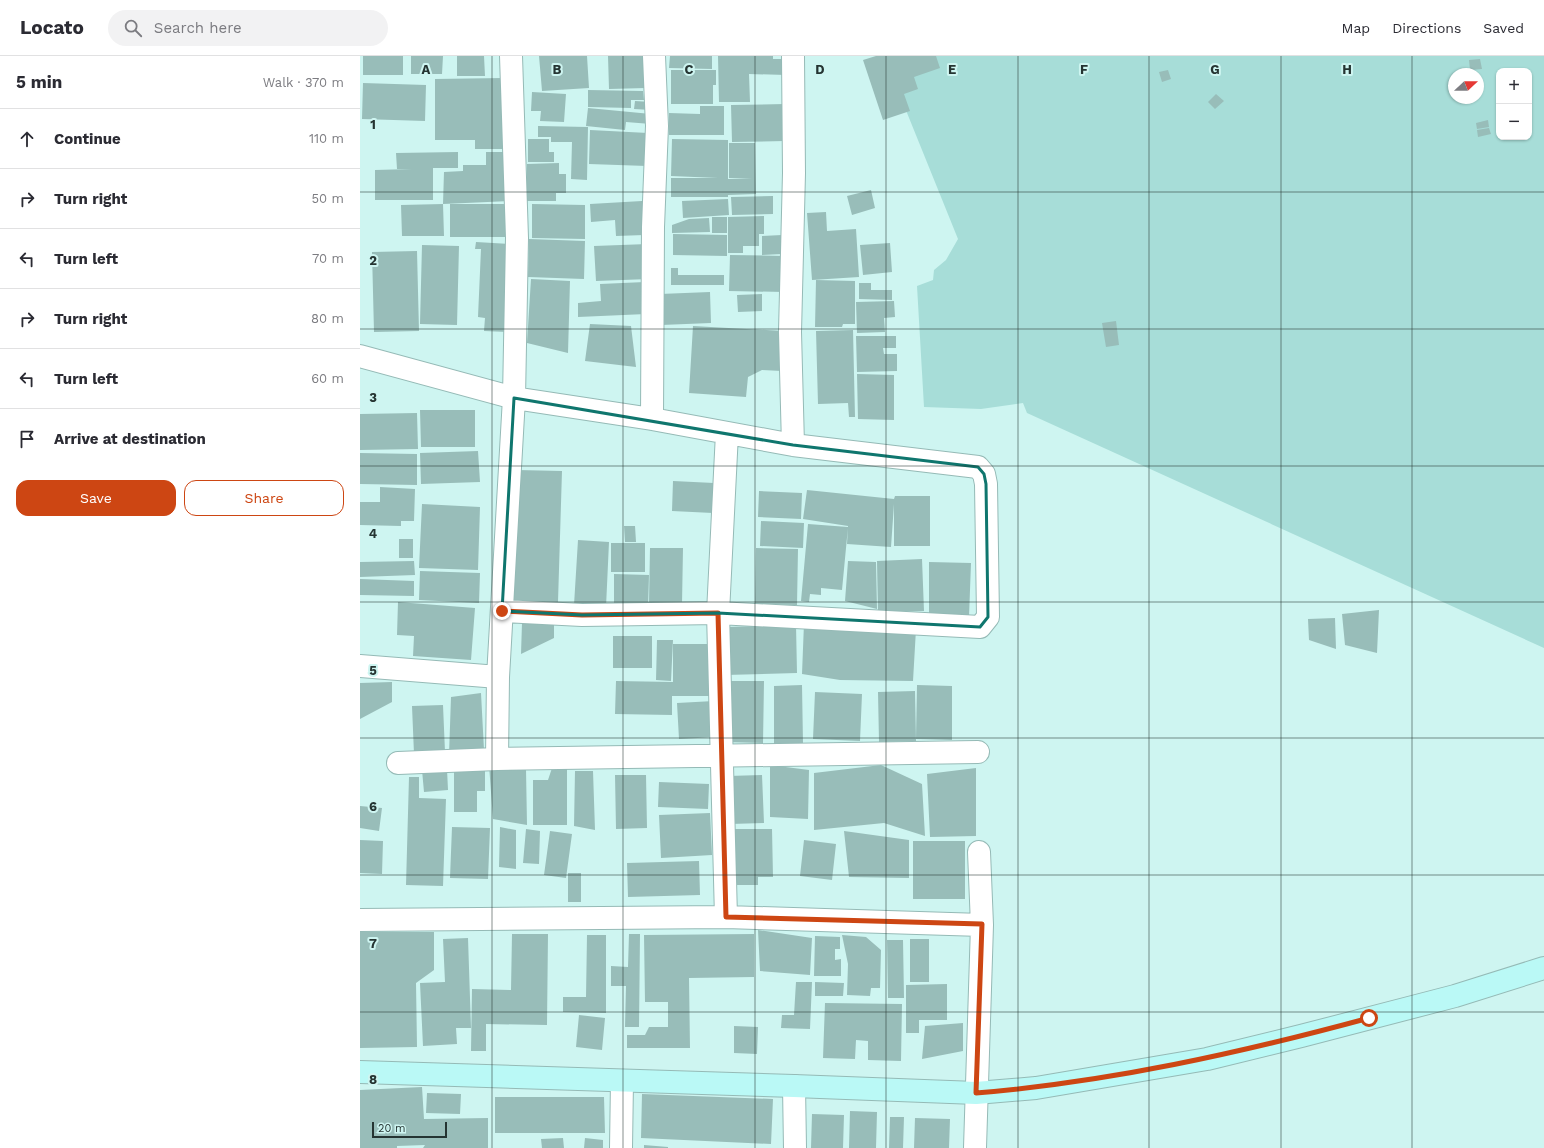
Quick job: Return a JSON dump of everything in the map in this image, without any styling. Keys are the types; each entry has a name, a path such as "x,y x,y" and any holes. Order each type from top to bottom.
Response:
{"street":[{"path":"497,759 498,677 514,398 517,238 510,56"},
{"path":"652,419 653,227 657,126 654,56"},
{"path":"793,56 794,173 790,332 793,446"},
{"path":"360,356 514,398 652,419 793,446 978,467 984,474 986,484 988,617 980,627 718,613 582,615 502,611"},
{"path":"726,917 720,757 718,613 727,433"},
{"path":"360,666 498,677"},
{"path":"398,763 497,759 720,757 978,752"},
{"path":"975,1148 982,924 979,852"},
{"path":"360,920 726,917 982,924"},
{"path":"360,1072 976,1093 1036,1088 1207,1059 1455,996 1544,968"},
{"path":"621,1148 622,1082"},
{"path":"794,1086 795,1148"}],"highlighted area":[{"path":"514,398 793,445 978,467 984,474 986,484 988,617 980,627 718,613 582,615 502,611"}],"shaded area":[{"path":"884,56 1544,56 1544,648 1027,413 1023,403 981,409 924,407 917,286 933,280 934,270 946,260 958,239"}],"building":[{"path":"363,56 403,56 403,75 363,75"},
{"path":"411,56 443,56 442,74 411,74"},
{"path":"457,56 484,56 485,76 457,76"},
{"path":"539,56 587,56 589,88 542,91"},
{"path":"608,56 646,56 646,88 609,89"},
{"path":"670,56 712,56 712,69 669,68"},
{"path":"718,56 773,56 773,59 786,59 786,75 749,74 750,102 719,102"},
{"path":"876,56 936,56 940,68 914,77 918,89 904,94 910,111 883,120 863,60"},
{"path":"1480,59 1482,68 1470,68 1469,60"},
{"path":"671,70 716,70 716,85 713,85 713,104 671,104"},
{"path":"1168,70 1171,79 1162,82 1159,72"},
{"path":"503,78 504,149 475,149 475,140 435,140 435,79"},
{"path":"363,83 426,85 425,121 362,119"},
{"path":"588,90 643,91 644,100 631,100 631,108 588,107"},
{"path":"532,92 566,94 564,122 540,121 541,111 531,111"},
{"path":"1216,94 1224,101 1215,109 1208,102"},
{"path":"635,101 651,102 651,110 634,109"},
{"path":"785,104 785,141 732,142 731,105"},
{"path":"700,106 724,106 724,135 669,135 669,113 700,114"},
{"path":"588,108 651,114 651,124 626,122 625,130 586,126"},
{"path":"1488,120 1489,127 1477,129 1476,123"},
{"path":"538,126 588,127 587,180 571,179 572,142 551,142 551,137 538,137"},
{"path":"1489,128 1491,134 1478,137 1477,130"},
{"path":"590,130 648,133 647,166 589,164"},
{"path":"528,139 549,139 549,152 554,152 554,162 528,162"},
{"path":"672,139 728,140 728,179 752,179 729,178 729,143 755,143 756,194 728,195 728,197 671,197 671,178 718,178 671,176"},
{"path":"458,152 458,168 433,168 433,200 375,200 375,170 412,169 397,169 396,153"},
{"path":"486,152 510,152 511,201 443,204 444,172 463,171 463,165 486,165"},
{"path":"559,163 559,174 566,174 566,193 556,193 556,201 527,201 527,164"},
{"path":"871,190 875,208 852,215 847,196"},
{"path":"773,196 773,214 732,215 731,197"},
{"path":"728,199 729,215 683,218 682,201"},
{"path":"642,201 644,235 616,236 615,220 591,222 590,204"},
{"path":"443,204 444,236 402,236 401,205"},
{"path":"450,204 505,204 505,237 450,237"},
{"path":"532,204 585,205 585,239 532,238"},
{"path":"826,212 827,231 856,229 859,277 812,280 807,213"},
{"path":"764,216 764,234 759,234 759,246 743,246 743,253 728,253 728,217"},
{"path":"712,217 727,217 727,233 712,233"},
{"path":"709,218 710,232 672,233 672,225 689,219"},
{"path":"673,234 727,235 727,256 673,255"},
{"path":"782,235 782,254 762,255 762,236"},
{"path":"529,239 585,241 584,279 528,277"},
{"path":"476,242 512,244 508,332 484,331 485,318 478,317 481,249 475,249"},
{"path":"890,243 892,272 863,275 860,245"},
{"path":"648,244 649,279 596,281 594,246"},
{"path":"422,245 459,246 457,325 420,324"},
{"path":"417,251 419,331 374,332 372,252"},
{"path":"730,255 785,256 784,292 729,291"},
{"path":"671,268 678,268 678,275 724,275 724,285 671,285"},
{"path":"531,279 570,281 568,353 527,343"},
{"path":"816,280 855,281 855,324 843,324 842,327 815,327"},
{"path":"645,282 646,314 578,317 578,303 601,301 600,284"},
{"path":"859,283 871,283 871,290 892,290 892,300 859,299"},
{"path":"710,292 711,323 661,325 660,294"},
{"path":"762,294 762,311 738,312 737,295"},
{"path":"894,301 895,317 884,318 885,332 857,333 856,302"},
{"path":"1116,321 1119,345 1106,347 1102,323"},
{"path":"590,324 631,326 636,367 585,361"},
{"path":"693,326 784,331 782,371 762,370 748,377 746,397 689,393"},
{"path":"853,330 855,417 849,417 848,403 818,404 816,331"},
{"path":"856,336 896,336 896,348 883,348 884,354 897,354 897,371 857,372"},
{"path":"857,374 894,375 894,420 858,419"},
{"path":"420,410 475,410 475,447 421,447"},
{"path":"417,413 418,449 360,450 360,414"},
{"path":"478,451 480,482 421,484 420,453"},
{"path":"360,453 417,454 417,485 360,484"},
{"path":"517,470 562,471 558,602 513,601"},
{"path":"673,481 714,483 713,513 672,511"},
{"path":"380,487 415,489 414,521 401,521 401,526 360,525 360,502 380,502"},
{"path":"807,490 894,499 895,496 930,496 930,546 894,546 894,504 891,547 847,544 848,526 803,519"},
{"path":"759,491 802,493 801,519 758,517"},
{"path":"422,504 480,507 478,570 419,568"},
{"path":"761,521 804,523 803,548 760,546"},
{"path":"808,524 848,527 842,590 821,588 821,595 810,594 809,602 801,601"},
{"path":"624,526 635,526 636,542 625,542"},
{"path":"399,539 413,539 413,558 399,558"},
{"path":"578,540 609,542 606,607 574,605"},
{"path":"611,543 645,543 645,572 611,572"},
{"path":"650,548 683,548 682,604 649,604"},
{"path":"756,548 798,549 797,605 755,604"},
{"path":"922,559 924,611 878,612 877,561"},
{"path":"414,561 415,575 360,577 360,562"},
{"path":"848,561 876,562 877,609 845,601"},
{"path":"929,562 971,563 969,617 929,615"},
{"path":"420,571 480,573 479,603 419,600"},
{"path":"614,574 649,575 648,608 614,607"},
{"path":"360,579 414,581 414,596 360,595"},
{"path":"398,602 475,608 471,660 413,656 414,636 397,635"},
{"path":"1379,610 1377,653 1345,645 1342,614"},
{"path":"1335,618 1336,649 1309,640 1308,619"},
{"path":"522,623 554,625 554,638 521,654"},
{"path":"804,623 916,629 913,681 840,680 802,674"},
{"path":"796,625 797,673 725,675 724,627"},
{"path":"613,636 652,636 652,668 613,668"},
{"path":"657,640 673,640 671,681 656,680"},
{"path":"673,644 718,644 718,696 672,696 672,715 615,714 616,681 673,682"},
{"path":"725,681 764,681 763,743 724,742"},
{"path":"392,682 392,702 360,719 360,683"},
{"path":"802,685 803,744 774,744 774,686"},
{"path":"917,685 952,686 952,740 916,739"},
{"path":"915,691 916,741 879,742 878,692"},
{"path":"815,692 862,694 860,741 813,739"},
{"path":"481,693 484,750 449,755 451,697"},
{"path":"714,701 716,737 679,739 677,703"},
{"path":"443,705 445,752 414,754 412,706"},
{"path":"454,764 485,764 485,791 477,791 477,812 454,812"},
{"path":"489,765 526,769 527,825 493,819"},
{"path":"770,765 809,770 808,819 770,817"},
{"path":"881,765 922,784 925,836 884,823 814,830 814,773"},
{"path":"552,768 567,768 567,825 533,825 533,780 548,780"},
{"path":"976,768 976,836 930,837 927,774"},
{"path":"447,769 448,790 424,792 422,770"},
{"path":"575,771 593,771 595,830 574,826"},
{"path":"615,775 646,775 647,828 616,829"},
{"path":"762,775 764,823 730,824 728,776"},
{"path":"409,777 419,777 419,798 446,799 443,886 406,885"},
{"path":"659,782 709,784 708,809 658,807"},
{"path":"360,806 382,808 379,831 360,828"},
{"path":"710,813 712,855 661,858 659,815"},
{"path":"452,827 490,828 488,879 450,878"},
{"path":"500,827 516,830 516,869 499,867"},
{"path":"526,829 540,831 539,864 523,863"},
{"path":"728,829 772,829 773,877 758,877 758,885 730,885"},
{"path":"550,831 572,834 566,878 544,875"},
{"path":"844,831 909,840 909,878 849,877"},
{"path":"360,840 383,841 382,874 360,873"},
{"path":"804,840 836,844 832,880 800,876"},
{"path":"913,841 965,841 965,899 913,899"},
{"path":"699,861 700,895 628,897 627,863"},
{"path":"568,873 581,873 581,902 568,902"},
{"path":"758,930 812,938 810,975 760,971"},
{"path":"360,932 434,932 434,970 416,983 417,1047 360,1048"},
{"path":"512,934 548,934 547,1025 486,1024 486,1051 471,1051 472,989 511,990"},
{"path":"629,934 640,934 639,1027 625,1027 626,986 611,986 611,966 628,967"},
{"path":"754,934 754,977 689,978 690,1048 627,1048 627,1035 645,1035 649,1027 668,1027 668,1002 645,1002 644,935"},
{"path":"587,935 606,935 606,1013 563,1012 563,997 586,997"},
{"path":"842,935 866,937 881,950 880,988 871,988 870,996 847,995 848,964"},
{"path":"815,936 840,937 840,949 835,949 835,960 841,959 841,976 814,976"},
{"path":"468,938 471,1028 456,1028 457,1044 423,1046 420,983 445,982 443,939"},
{"path":"910,939 929,939 929,982 910,982"},
{"path":"887,940 903,940 904,998 888,998"},
{"path":"796,982 812,982 810,1029 781,1028 782,1015 794,1015"},
{"path":"815,982 844,983 843,996 815,996"},
{"path":"947,984 947,1020 919,1020 919,1033 906,1033 906,985"},
{"path":"825,1003 902,1004 901,1061 868,1060 868,1041 856,1040 855,1059 823,1058"},
{"path":"579,1015 605,1018 602,1050 576,1047"},
{"path":"963,1023 963,1051 922,1059 925,1026"},
{"path":"734,1026 758,1027 757,1054 734,1053"},
{"path":"422,1087 424,1119 488,1118 488,1148 423,1148 425,1145 397,1146 397,1148 360,1148 360,1090"},
{"path":"427,1093 461,1094 460,1114 426,1113"},
{"path":"642,1094 773,1099 771,1144 641,1138"},
{"path":"495,1097 604,1097 605,1133 495,1133"},
{"path":"850,1111 877,1112 876,1148 849,1148"},
{"path":"812,1114 844,1115 843,1148 811,1148"},
{"path":"890,1117 904,1117 903,1148 889,1148"},
{"path":"915,1118 950,1119 949,1148 914,1148"},
{"path":"563,1138 564,1148 542,1148 541,1139"},
{"path":"585,1138 603,1140 603,1148 584,1148"},
{"path":"644,1145 668,1147 668,1148 644,1148"}],"route":[{"path":"502,611 582,615 718,613 720,757 726,917 982,924 976,1093 1036,1088 1207,1059 1369,1018"}]}
